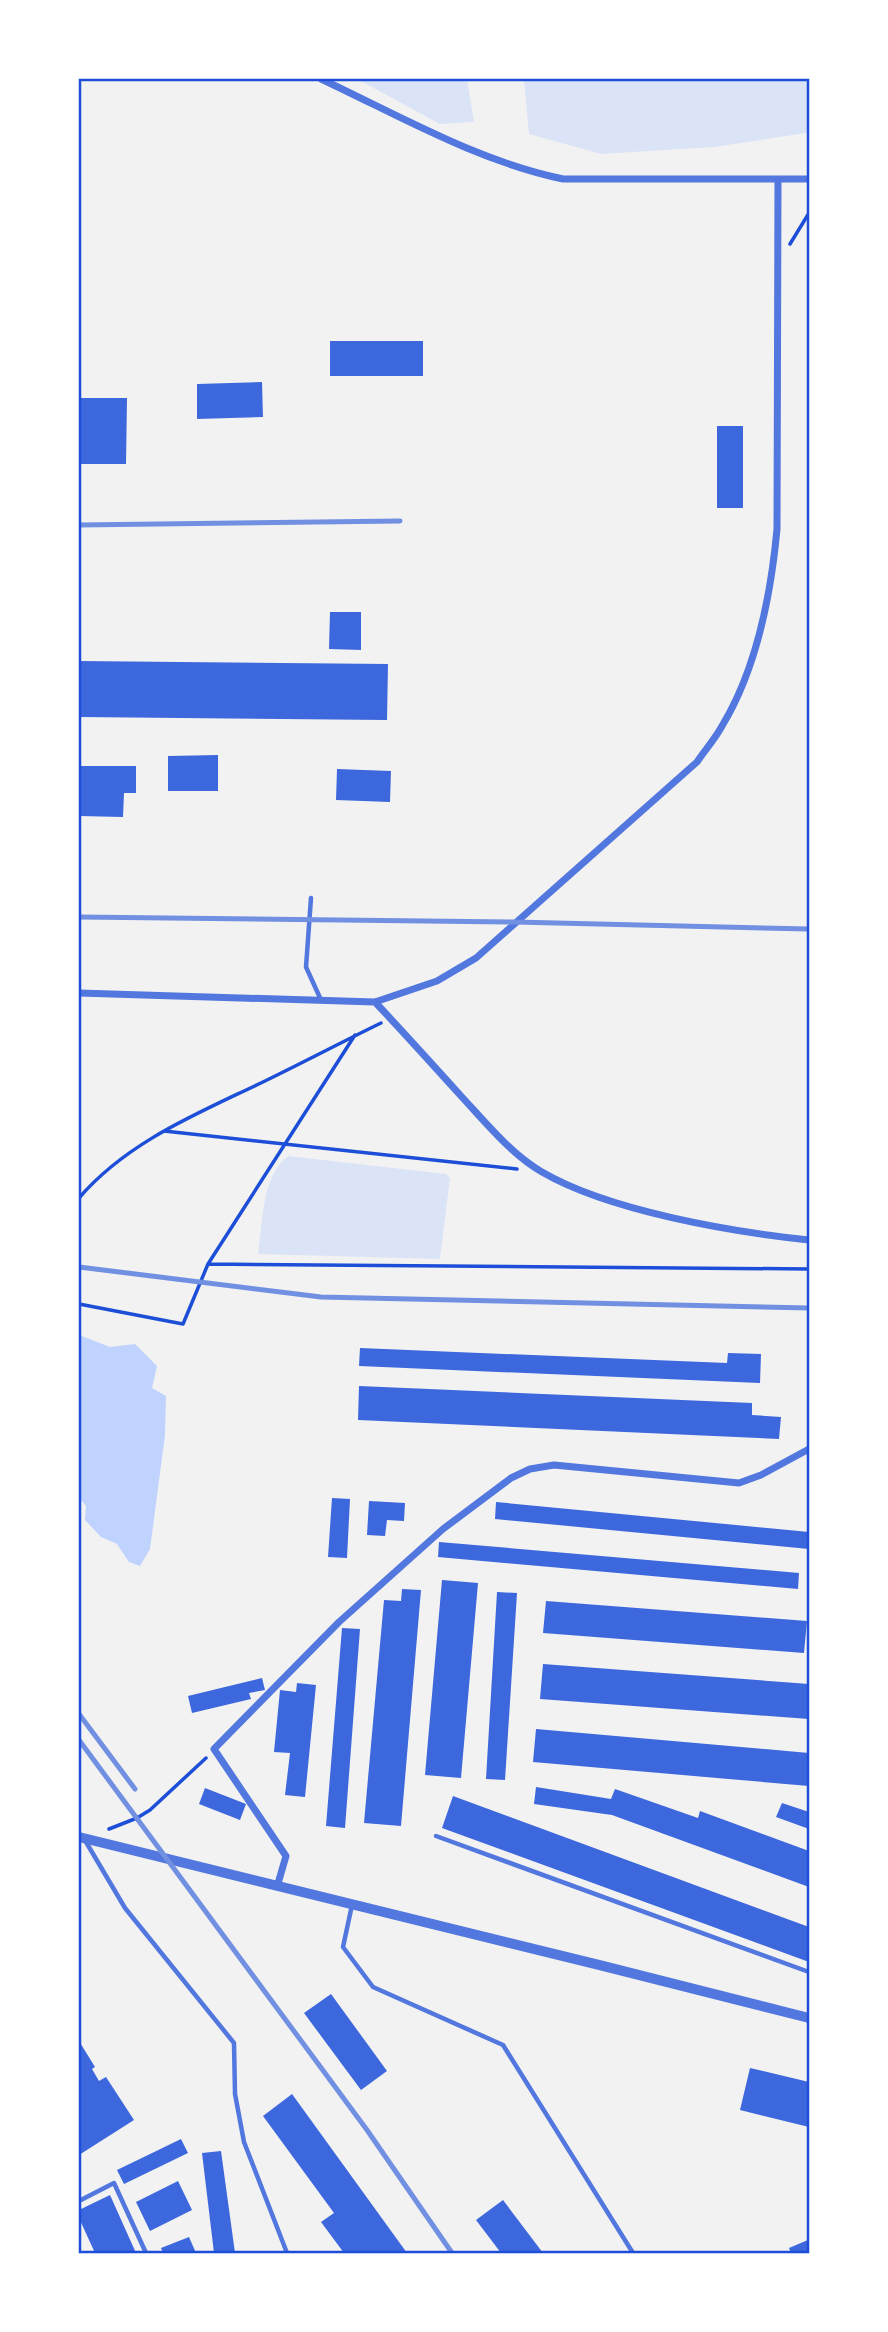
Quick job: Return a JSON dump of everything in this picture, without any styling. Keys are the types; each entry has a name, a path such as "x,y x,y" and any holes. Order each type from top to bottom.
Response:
{"street":[{"path":"321,79 485,156 523,170 563,178 600,180 809,179"},
{"path":"79,993 375,1002 437,981 476,958 697,762 723,726 744,679 772,581 778,529 778,179"},
{"path":"375,1002 499,1138 542,1172 597,1196 654,1212 730,1228 809,1240"},
{"path":"277,1887 286,1856 215,1749 339,1622 443,1529 511,1478 530,1469 554,1465 739,1483 761,1475 809,1449"},
{"path":"81,1837 809,2018"}],"lane":[{"path":"311,898 306,967 321,1000"},
{"path":"436,1836 809,1972"},
{"path":"81,1837 125,1908 234,2043 235,2094 244,2142 287,2253"},
{"path":"352,1904 343,1947 373,1987 503,2045 633,2253"},
{"path":"79,2201 114,2183 146,2253"}],"path":[{"path":"778,263 809,214"},
{"path":"79,1198 91,1183 128,1152 164,1131 391,1018"},
{"path":"79,1304 183,1324 208,1264 355,1035"},
{"path":"164,1131 542,1172"},
{"path":"208,1264 809,1269"},
{"path":"81,1837 136,1818 150,1810 215,1749"}],"shaded area":[{"path":"357,79 467,79 474,122 440,124"},
{"path":"524,79 809,79 809,135 806,133 714,147 601,154 529,134"},
{"path":"288,1156 446,1174 450,1178 440,1259 258,1254 268,1188 279,1165"}],"water":[{"path":"79,1335 110,1347 135,1344 157,1366 152,1388 166,1396 165,1435 150,1549 140,1566 129,1562 117,1544 101,1537 85,1520 86,1506 79,1498"}],"building":[{"path":"330,341 423,341 423,376 330,376"},
{"path":"262,382 263,417 197,419 197,384"},
{"path":"79,398 127,398 126,464 79,464"},
{"path":"717,426 743,426 743,508 717,508"},
{"path":"330,612 361,612 361,650 329,649"},
{"path":"79,661 388,664 387,720 79,717"},
{"path":"218,755 218,791 168,791 168,756"},
{"path":"79,766 136,766 136,793 124,793 123,817 79,816"},
{"path":"337,769 391,771 390,802 336,800"},
{"path":"360,1348 727,1363 728,1353 761,1354 760,1383 359,1366"},
{"path":"359,1386 752,1403 752,1415 781,1417 779,1439 358,1420"},
{"path":"332,1498 350,1499 347,1558 328,1557"},
{"path":"369,1501 405,1503 404,1521 387,1520 385,1536 367,1535"},
{"path":"496,1502 809,1532 809,1549 495,1519"},
{"path":"439,1542 799,1573 798,1589 438,1557"},
{"path":"442,1580 478,1583 461,1778 425,1775"},
{"path":"402,1589 421,1590 401,1826 364,1823 384,1600 401,1601"},
{"path":"497,1592 517,1593 505,1780 486,1779"},
{"path":"546,1601 807,1621 804,1653 543,1633"},
{"path":"342,1628 360,1629 345,1828 326,1826"},
{"path":"543,1664 809,1684 809,1719 540,1699"},
{"path":"262,1678 265,1690 249,1693 251,1699 192,1713 188,1696"},
{"path":"297,1683 316,1685 305,1797 285,1795 290,1753 274,1752 280,1690 296,1692"},
{"path":"536,1729 809,1753 809,1786 533,1762"},
{"path":"536,1787 611,1799 615,1789 698,1818 700,1811 809,1851 809,1887 612,1815 534,1804"},
{"path":"205,1788 246,1804 240,1820 199,1804"},
{"path":"453,1796 809,1927 809,1962 442,1828"},
{"path":"782,1803 809,1812 809,1829 776,1817"},
{"path":"331,1994 387,2071 361,2090 304,2013"},
{"path":"79,2041 95,2067 92,2069 99,2081 106,2077 134,2120 79,2155"},
{"path":"750,2068 809,2082 809,2127 740,2110"},
{"path":"292,2094 407,2253 344,2253 321,2222 334,2213 263,2116"},
{"path":"181,2139 188,2153 124,2184 117,2170"},
{"path":"221,2151 235,2253 214,2253 202,2153"},
{"path":"178,2181 192,2210 150,2231 136,2202"},
{"path":"110,2195 136,2253 95,2253 79,2218 79,2210"},
{"path":"503,2200 543,2253 501,2253 476,2220"},
{"path":"189,2237 196,2253 163,2253 161,2248"},
{"path":"808,2240 809,2253 791,2253 789,2248"}],"railway":[{"path":"79,525 400,521"},
{"path":"79,917 515,922 809,929"},
{"path":"79,1267 321,1297 809,1308"},
{"path":"79,1714 135,1789"},
{"path":"79,1740 367,2130 452,2253"}]}
